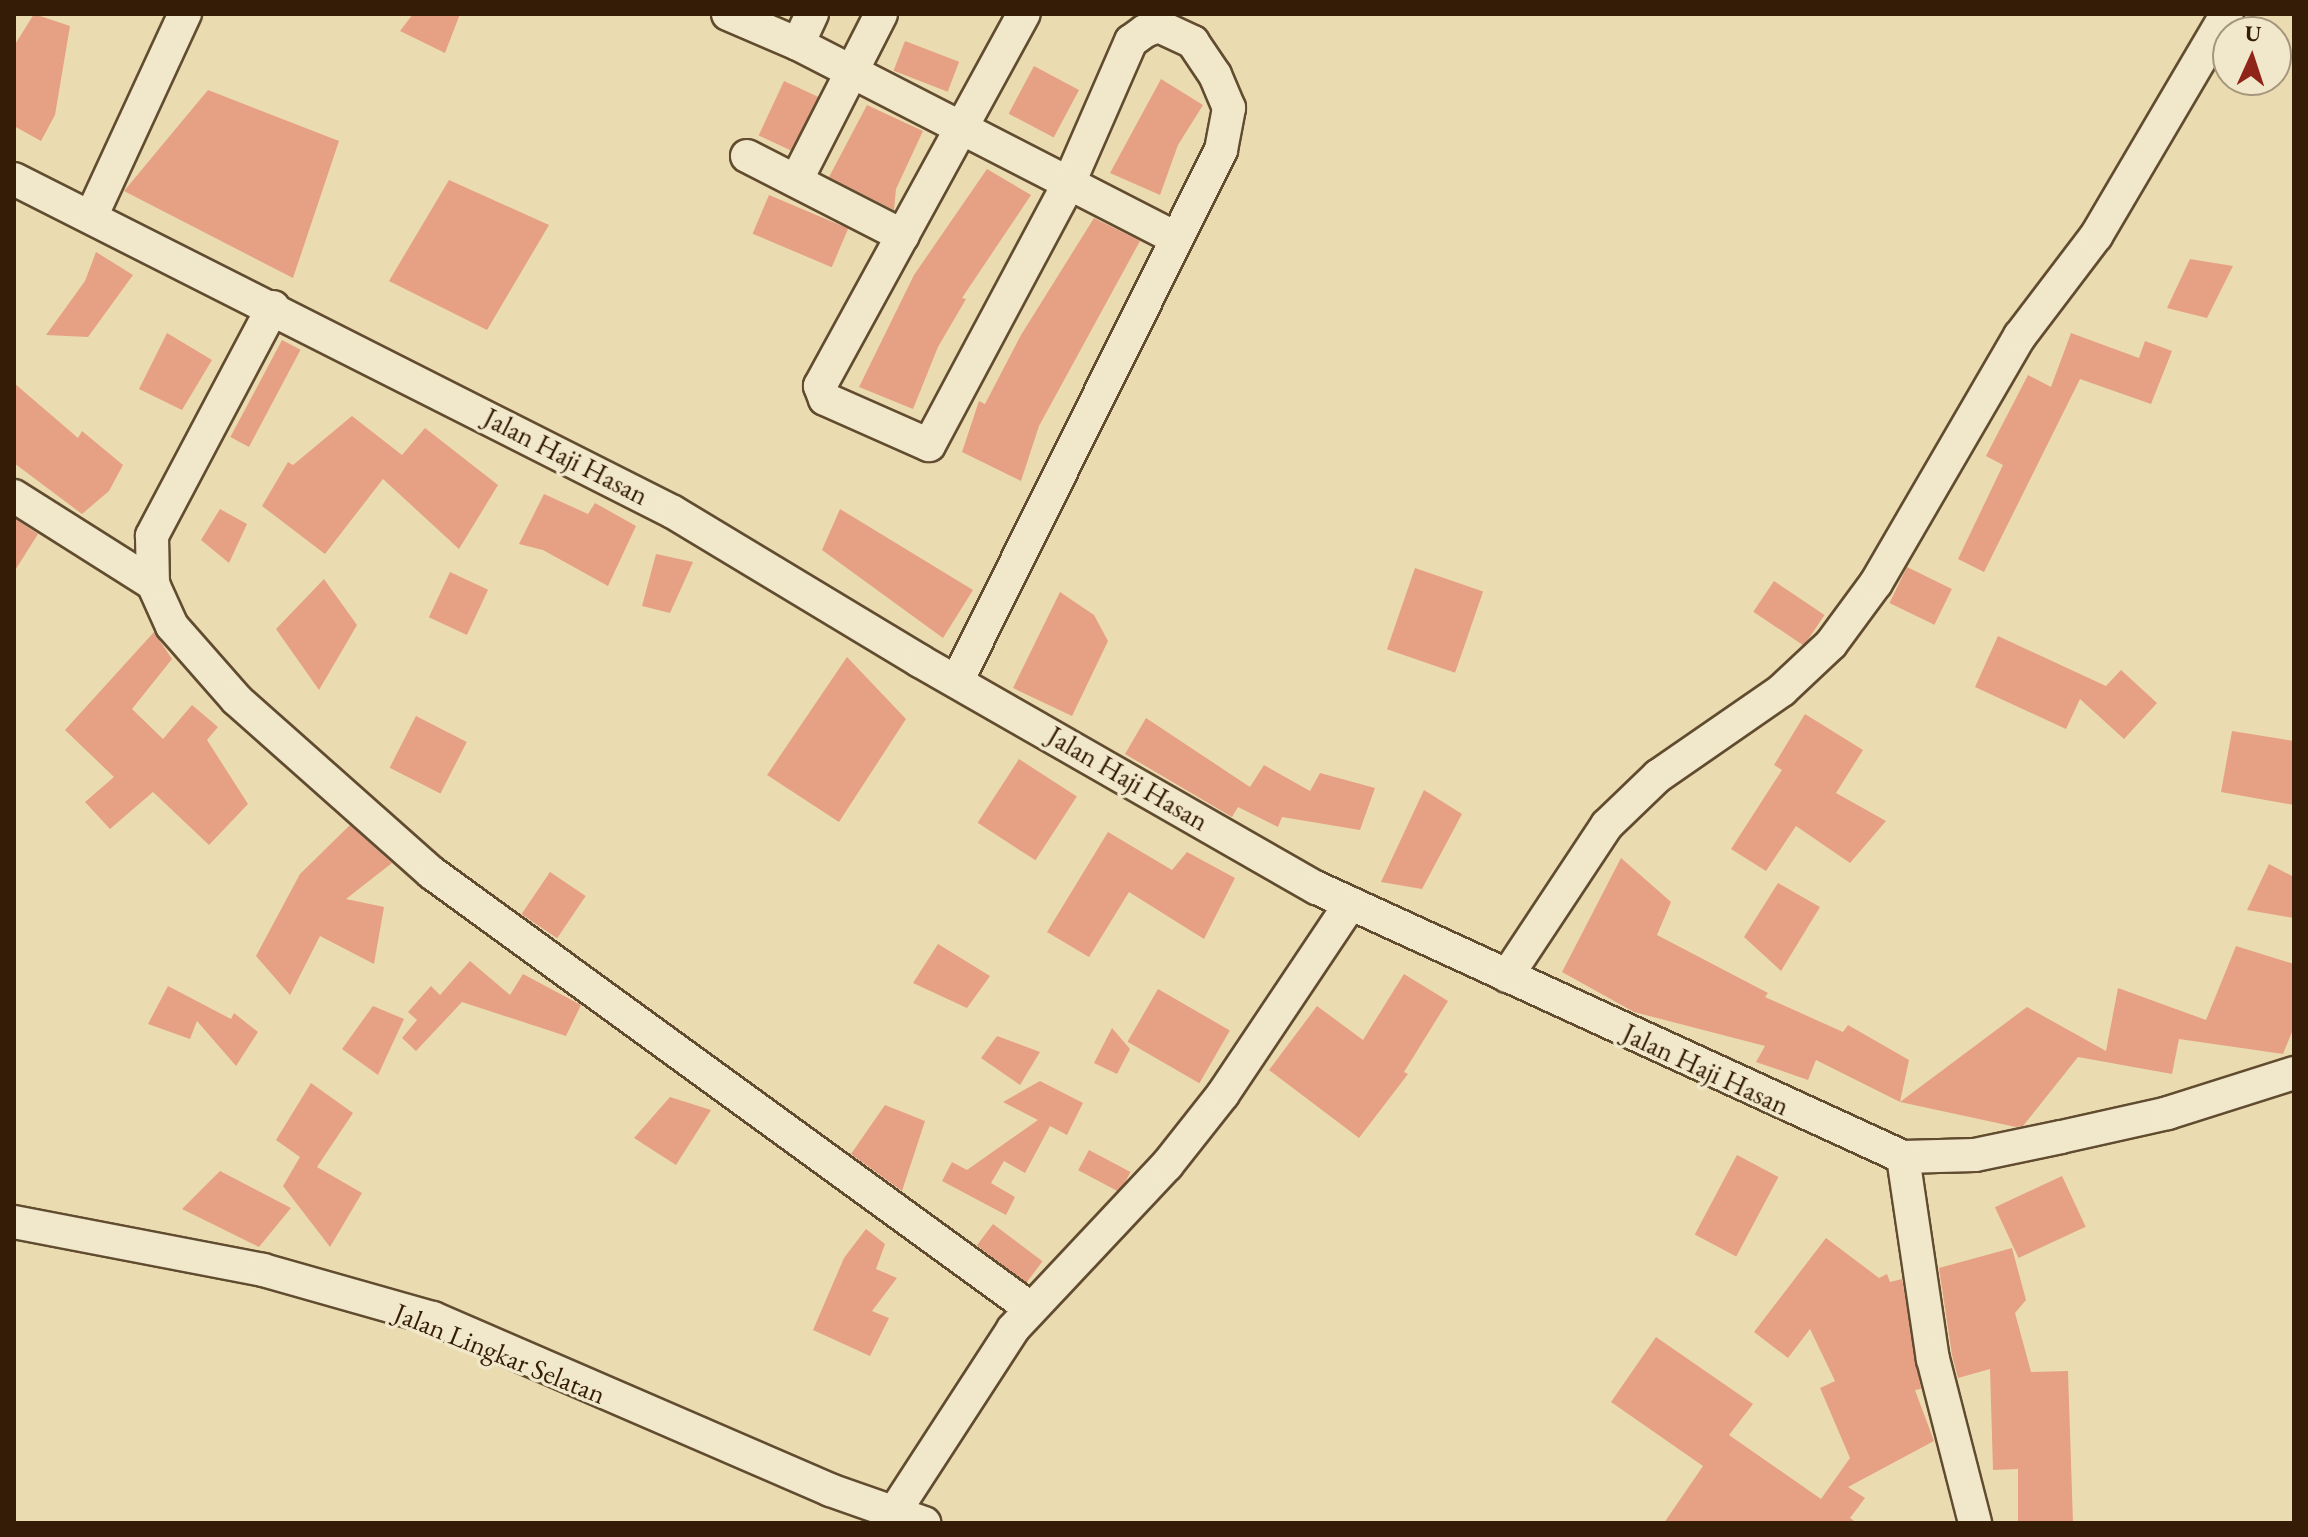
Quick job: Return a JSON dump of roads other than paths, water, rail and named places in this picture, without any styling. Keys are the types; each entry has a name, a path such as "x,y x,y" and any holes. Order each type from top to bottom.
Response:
{"street":[{"path":"91,217 185,14"},
{"path":"728,14 853,70 960,129 1175,238"},
{"path":"798,44 812,14"},
{"path":"797,179 881,14"},
{"path":"958,679 1221,150 1229,108 1215,75 1193,42 1158,26 1131,41 1069,183 929,445 825,399 820,386 1024,14"},
{"path":"1507,976 1607,825 1658,776 1782,690 1831,644 1876,583 2020,336 2096,236 2227,14"},
{"path":"747,156 903,236"},
{"name":"Jalan Haji Hasan","path":"14,179 273,307 673,512 1350,904 1903,1157 1975,1155 2061,1137 2168,1113 2294,1073"},
{"path":"273,307 152,536 153,584 172,626 237,700 432,873 1030,1308"},
{"path":"14,496 153,584"},
{"path":"910,1517 1030,1308 1167,1165 1223,1094 1350,904"},
{"path":"1903,1157 1933,1359 1975,1523"},
{"name":"Jalan Lingkar Selatan","path":"14,1222 263,1270 433,1318 586,1388 910,1517"}]}
